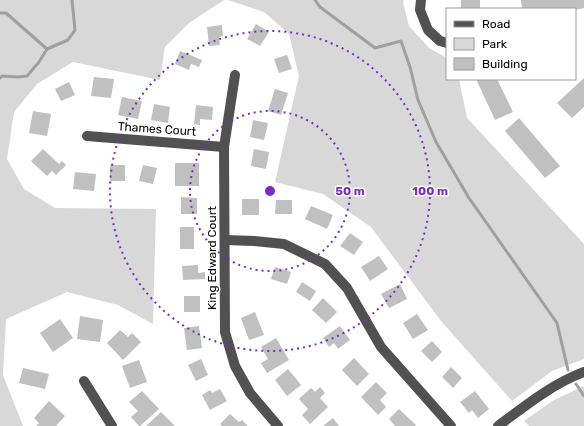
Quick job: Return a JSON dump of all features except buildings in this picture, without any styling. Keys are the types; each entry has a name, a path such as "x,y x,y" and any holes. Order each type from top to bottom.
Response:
{"street":[{"path":"421,0 420,10 428,30 440,41 446,43"},
{"name":"King Edward Court","path":"236,75 224,146 225,332 235,366 250,393 278,426"},
{"name":"Thames Court","path":"87,136 224,146"},
{"path":"225,240 284,244 325,264 347,288 381,347 451,426"},
{"path":"498,426 535,398 560,383 584,372"},
{"path":"84,381 112,426"}],"green space":[{"path":"0,0 224,0 189,23 165,47 160,80 73,62 37,84 14,112 7,159 24,189 55,208 156,209 153,324 118,305 67,292 6,319 3,375 23,426 0,426"},
{"path":"228,0 404,0 403,3 409,26 429,48 446,57 446,80 459,80 467,118 584,244 584,359 552,371 512,401 441,321 371,227 323,194 275,182 299,76 289,34 264,12"},
{"path":"584,386 584,426 529,426 524,421 554,400"}],"waterway":[{"path":"0,78 2,76 27,76 39,62 47,49 68,40 75,30 72,0"},
{"path":"315,0 320,7 375,48 401,41 410,67 418,100 436,142 469,198 557,323 568,370"},
{"path":"0,13 6,13 47,49"},
{"path":"576,384 584,396"}]}
